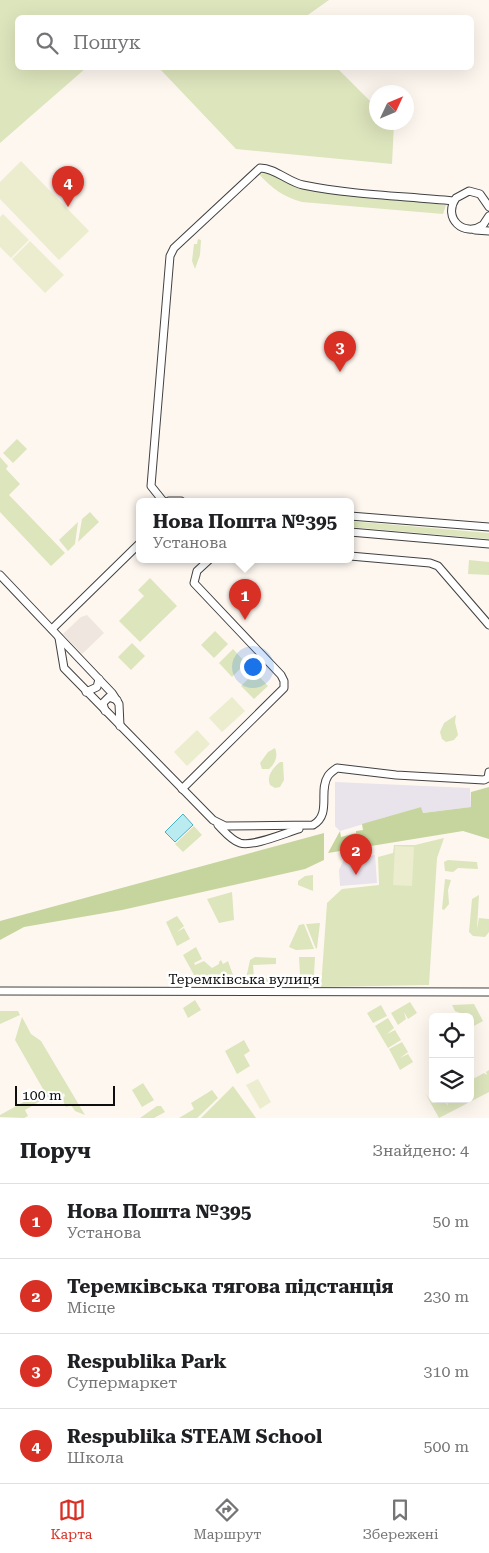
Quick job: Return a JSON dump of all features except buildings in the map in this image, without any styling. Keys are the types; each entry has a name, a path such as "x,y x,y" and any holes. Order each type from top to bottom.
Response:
{"street":[{"path":"161,498 151,486 170,256 174,248 260,168 271,171 293,182 318,188 454,201"},
{"path":"489,207 484,198 474,192 463,193 454,201 451,209 454,221 464,229 489,231"},
{"path":"473,230 483,225 489,216"},
{"path":"354,516 489,527"},
{"path":"354,532 489,544"},
{"path":"52,629 136,547"},
{"path":"125,559 136,553"},
{"path":"354,556 430,563 438,566 489,625"},
{"path":"182,789 284,688 284,681 281,675 194,583 196,571 205,563"},
{"path":"0,575 117,700 120,709 120,726"},
{"path":"60,638 62,663 86,692 213,820 233,839 242,844 254,843 319,822 323,813 327,779 337,768 396,775 484,780 488,778 489,772"},
{"path":"62,663 64,656 74,654"},
{"path":"86,692 97,687 99,679"},
{"path":"105,711 104,703 106,699 112,697 117,700"},
{"path":"213,820 231,827 308,826"},
{"name":"Теремківська вулиця","path":"0,991 489,992"}],"shaded area":[{"path":"87,615 104,633 82,654 63,634 81,617"},
{"path":"335,782 470,788 471,807 422,813 421,807 340,831 335,826"},
{"path":"375,855 377,883 340,886 339,870 344,859"}],"green space":[{"path":"0,0 329,0 308,15 15,15 15,70 84,70 0,143"},
{"path":"161,70 339,70 369,100 369,130 394,130 392,164 236,149"},
{"path":"21,161 89,231 59,260 0,199 0,182"},
{"path":"266,172 300,189 446,205 443,214 302,202 284,195 268,184 259,174"},
{"path":"3,214 29,240 11,258 0,247 0,217"},
{"path":"198,239 201,240 200,255 195,269 192,261 194,244 197,244"},
{"path":"30,241 64,275 45,293 12,259"},
{"path":"17,439 27,449 13,463 3,453"},
{"path":"0,457 8,466 6,469 20,484 9,495 65,553 51,566 0,512"},
{"path":"90,512 99,522 78,542 82,519"},
{"path":"354,521 489,533 489,539 354,527"},
{"path":"78,522 75,544 68,551 59,540"},
{"path":"469,560 489,562 489,575 468,574"},
{"path":"150,578 177,606 140,642 119,621 144,596 138,590"},
{"path":"215,631 228,644 214,658 201,645"},
{"path":"132,643 145,656 131,670 118,657"},
{"path":"233,649 246,663 232,677 219,663"},
{"path":"255,672 268,686 254,699 241,686"},
{"path":"232,697 245,711 222,732 209,718"},
{"path":"456,715 455,722 458,735 454,740 446,742 442,739 440,732 444,723"},
{"path":"197,730 210,744 187,766 174,752"},
{"path":"275,748 275,762 269,769 262,769 260,763 268,752"},
{"path":"280,762 283,762 284,780 280,787 275,788 270,785 269,778"},
{"path":"489,787 489,839 463,831 328,853 340,831 341,837 356,833 356,831 363,830 362,824 421,807 423,813 471,807 471,792"},
{"path":"194,826 202,835 183,852 175,844"},
{"path":"324,833 324,860 305,869 122,910 24,927 0,940 0,921"},
{"path":"444,838 437,858 429,985 321,987 327,903 342,889 379,885 378,857 393,853 394,845 415,845"},
{"path":"395,846 414,847 412,886 393,885"},
{"path":"448,860 477,862 478,869 458,868 453,872 445,871 444,862"},
{"path":"313,875 313,891 298,885 298,881 305,876"},
{"path":"445,879 451,880 448,890 449,904 444,910 442,909"},
{"path":"232,892 234,920 219,923 207,899"},
{"path":"479,895 477,929 479,918 489,919 489,932 485,937 473,936 469,932 472,899"},
{"path":"177,916 184,926 177,932 184,928 190,939 177,946 166,922"},
{"path":"320,923 317,948 316,949 306,924"},
{"path":"304,924 314,949 296,950 289,947 299,925"},
{"path":"196,947 202,959 194,963 195,965 204,961 212,968 219,964 221,960 223,964 228,961 234,978 215,980 194,975 183,955"},
{"path":"255,957 276,958 276,964 253,965 254,978 314,977 312,983 245,983 250,960"},
{"path":"299,957 315,957 314,975 300,975"},
{"path":"195,1000 201,1010 188,1018 183,1008"},
{"path":"410,1002 417,1013 408,1019 404,1012 406,1019 398,1025 391,1013"},
{"path":"474,1004 483,1021 474,1026 474,1013 460,1013 455,1011 452,1005"},
{"path":"381,1005 387,1016 373,1023 367,1013"},
{"path":"0,1011 18,1011 20,1015 0,1024"},
{"path":"22,1017 31,1034 41,1041 85,1115 75,1111 71,1105 66,1107 62,1099 65,1096 64,1093 51,1103 15,1040"},
{"path":"388,1018 394,1028 387,1034 395,1030 401,1040 388,1048 375,1026"},
{"path":"244,1040 250,1051 244,1055 250,1066 237,1074 225,1051"},
{"path":"402,1042 408,1052 400,1058 408,1054 413,1062 400,1070 389,1049"},
{"path":"489,1070 489,1092 474,1100 474,1078 484,1073 487,1075 486,1072"},
{"path":"258,1079 271,1102 260,1109 246,1085"},
{"path":"143,1083 154,1100 142,1107 132,1090"},
{"path":"233,1086 256,1118 201,1118"},
{"path":"212,1090 218,1098 197,1118 179,1118 194,1109 191,1103"},
{"path":"40,1093 40,1101 25,1110 28,1116 24,1118 0,1117 0,1115"},
{"path":"431,1103 446,1103 448,1106 447,1103 468,1103 439,1118"},
{"path":"157,1106 161,1106 165,1112 154,1118 140,1118"}],"water":[{"path":"183,814 193,825 175,842 165,832"}],"place":[{"name":"Respublika STEAM School","path":"68,207"},
{"name":"Respublika Park","path":"340,372"},
{"name":"Нова Пошта №395","path":"245,620"},
{"name":"Теремківська тягова підстанція","path":"356,875"}]}
